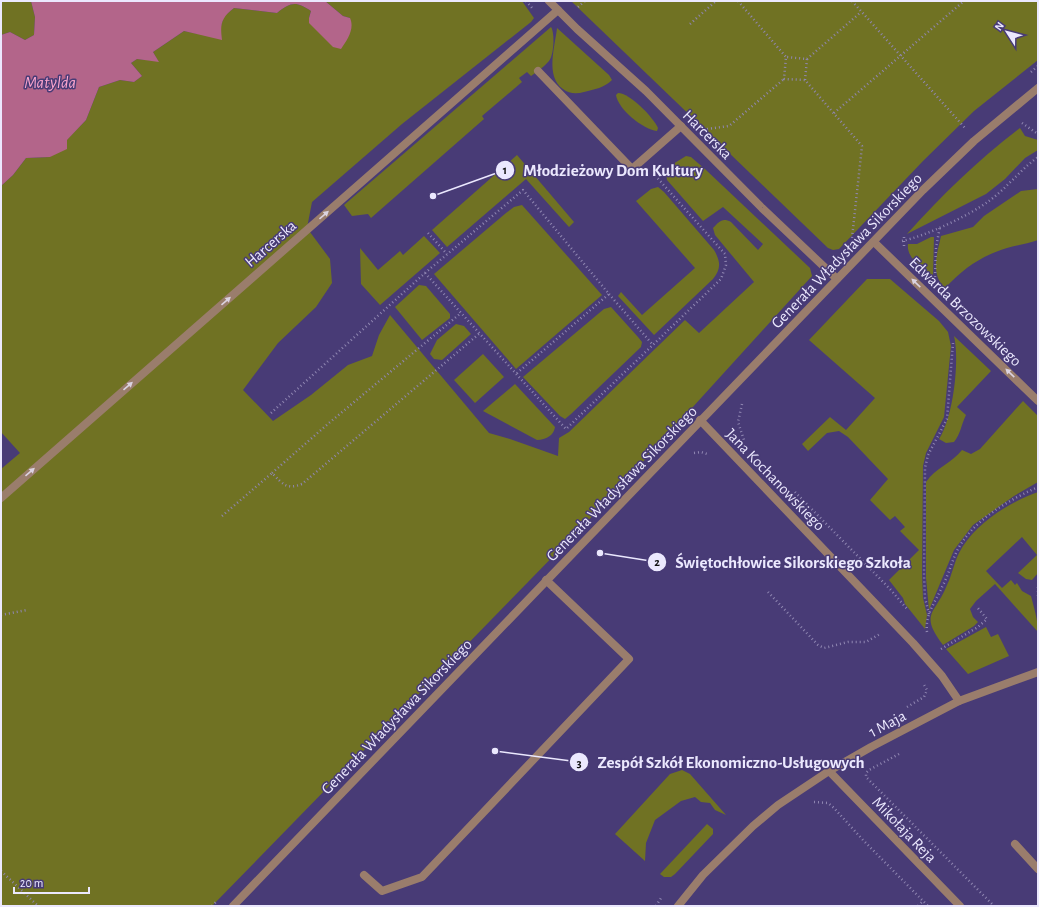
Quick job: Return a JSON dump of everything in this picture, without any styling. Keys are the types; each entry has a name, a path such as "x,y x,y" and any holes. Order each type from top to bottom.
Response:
{"street":[{"name":"Harcerska","path":"549,1 681,126 837,279"},
{"name":"Harcerska","path":"1,498 558,10"},
{"path":"538,71 632,169 681,126"},
{"name":"Generała Władysława Sikorskiego","path":"233,906 923,190 974,141 1038,88"},
{"name":"Edwarda Brzozowskiego","path":"874,242 1038,400"},
{"name":"Jana Kochanowskiego","path":"700,420 913,643 942,676 959,701"},
{"path":"364,875 382,891 422,877 629,659 546,580"},
{"name":"1 Maja","path":"678,906 703,875 753,826 778,805 829,771 871,747 959,701 1038,672"},
{"name":"Mikołaja Reja","path":"829,771 960,906"},
{"path":"1014,844 1038,869"}],"path":[{"path":"690,24 716,1"},
{"path":"738,1 786,57 807,59"},
{"path":"852,1 965,128"},
{"path":"834,113 964,1"},
{"path":"805,80 807,59 861,12"},
{"path":"784,79 786,57"},
{"path":"1027,75 1038,66"},
{"path":"699,130 730,126 784,79 805,80 862,146 851,242 856,237"},
{"path":"959,133 969,124"},
{"path":"874,242 891,243 903,240 940,226 990,201 1038,157"},
{"path":"425,273 566,429 721,279 726,265 725,254 642,161"},
{"path":"271,413 425,273 523,190 652,345"},
{"path":"935,279 936,248 940,226"},
{"path":"904,248 903,240 905,232"},
{"path":"428,233 447,254"},
{"path":"516,374 609,294"},
{"path":"222,516 335,418 461,313"},
{"path":"272,473 284,485 292,488 302,484 480,333"},
{"path":"928,614 925,598 924,575 925,468 928,455 947,419 952,370 953,339"},
{"path":"742,402 738,422 740,432 748,444"},
{"path":"689,456 701,452 710,456"},
{"path":"927,632 926,624 928,614 943,586 956,552 974,528 1006,504 1038,487"},
{"path":"791,488 890,589 913,616"},
{"path":"1038,587 1038,599"},
{"path":"768,592 818,645 824,648 848,642 866,642 882,632"},
{"path":"941,648 978,627 987,619 977,607"},
{"path":"1,615 27,610"},
{"path":"922,627 932,638"},
{"path":"937,643 946,654"},
{"path":"904,751 869,770 866,773 866,777 994,906"},
{"path":"809,804 820,802 828,803 834,808 928,906"},
{"path":"1,871 38,906"},
{"path":"918,906 923,901"}],"shaded area":[{"path":"1,1 31,1 35,17 34,35 25,40 10,32 1,35"},
{"path":"325,1 522,1 534,18 531,22 402,124 312,202 307,228 330,259 332,283 316,307 278,343 243,390 273,421 311,395 348,365 372,356 379,335 390,315 489,433 558,456 559,438 569,432 685,320 699,333 754,282 715,235 713,228 721,221 725,220 731,222 758,250 763,244 723,207 703,221 667,180 666,172 673,164 686,156 691,157 706,170 810,268 812,276 611,497 212,906 1,906 1,469 20,453 1,432 1,186 13,175 26,158 50,157 86,120 99,87 120,80 134,82 142,76 131,63 137,59 158,61 153,52 184,31 198,34 220,29 224,16 234,8 277,13 290,5 297,4 311,11 309,18 350,18 343,16"},
{"path":"571,1 1038,1 1038,60 974,111 923,161 839,249 833,250 828,248"},
{"path":"551,27 553,34 553,49 551,58 545,65 531,76 527,72 519,78 522,82 482,116 484,119 371,218 368,214 352,216 344,205"},
{"path":"557,28 609,75 612,80 609,83 603,87 581,93 570,93 565,91 557,83 554,77 552,61"},
{"path":"618,93 629,97 641,106 655,123 658,128 657,131 632,118 621,106 616,95"},
{"path":"1020,128 1025,136 1038,140 1038,150 1025,158 1005,179 986,194 907,234 961,178"},
{"path":"517,155 574,222 569,227 526,179 447,247 432,230"},
{"path":"658,187 714,250 718,258 719,269 713,279 654,335 618,296 621,292 642,315 695,268 636,201 651,189"},
{"path":"1038,189 1038,240 998,251 981,259 959,274 945,288 937,276 936,270 941,236 973,227 984,216 1021,191"},
{"path":"522,205 602,295 516,369 434,274 506,213 514,207"},
{"path":"424,236 440,253 380,305 361,284 360,248 378,270 400,251 403,255"},
{"path":"934,237 933,276 916,263 908,249 908,244 917,244"},
{"path":"867,279 890,279 939,321 948,332 951,346 944,417 926,453 923,466 922,574 923,598 927,615 925,629 905,604 903,598 889,580 919,550 900,531 905,527 895,516 890,520 870,500 888,479 848,437 839,431 827,433 808,451 802,444 830,417 846,430 875,398 809,340"},
{"path":"419,285 426,286 450,314 450,318 422,340 395,307"},
{"path":"611,307 642,342 641,347 565,419 560,416 523,377 604,309"},
{"path":"456,324 464,326 471,334 442,360 434,359 430,354 437,340"},
{"path":"954,336 991,371 957,407 966,415 954,442 946,443 939,439 948,418 954,389 956,374 956,347"},
{"path":"483,354 504,377 475,403 454,380"},
{"path":"515,384 555,427 549,436 537,440 483,411"},
{"path":"1023,401 1038,416 1038,482 1014,496 973,525 954,550 929,610 926,578 926,482 934,473 958,455 962,450 971,454 980,449"},
{"path":"1038,492 1038,573 1032,580 1026,579 1018,573 1037,555 1022,537 986,571 1002,588 1011,580 1015,585 1017,583 1022,591 1031,596 1037,618 1038,632 995,584 976,601 970,609 973,617 978,622 943,645 932,626 932,614 949,581 957,557 965,543 983,524 1004,508"},
{"path":"986,627 991,637 998,634 1009,656 968,674 946,649"},
{"path":"682,770 690,774 726,815 715,810 710,803 701,802 695,797 681,801 655,820 646,843 645,861 615,834 670,774"},
{"path":"707,824 713,829 713,834 675,874 671,877 664,877 660,874"}],"water":[{"name":"Matylda","path":"31,1 325,1 343,16 350,18 352,26 350,34 341,49 333,47 309,23 311,11 297,4 290,5 277,13 234,8 226,15 222,22 222,40 184,31 153,52 159,62 137,59 131,63 142,76 134,82 120,80 99,87 86,120 67,140 67,149 50,157 26,158 13,175 1,186 1,35 10,32 25,40 34,35 35,17"}],"place":[{"name":"Młodzieżowy Dom Kultury","path":"433,196"},
{"name":"Świętochłowice Sikorskiego Szkoła","path":"600,553"},
{"name":"Zespół Szkół Ekonomiczno-Usługowych","path":"495,751"}]}
